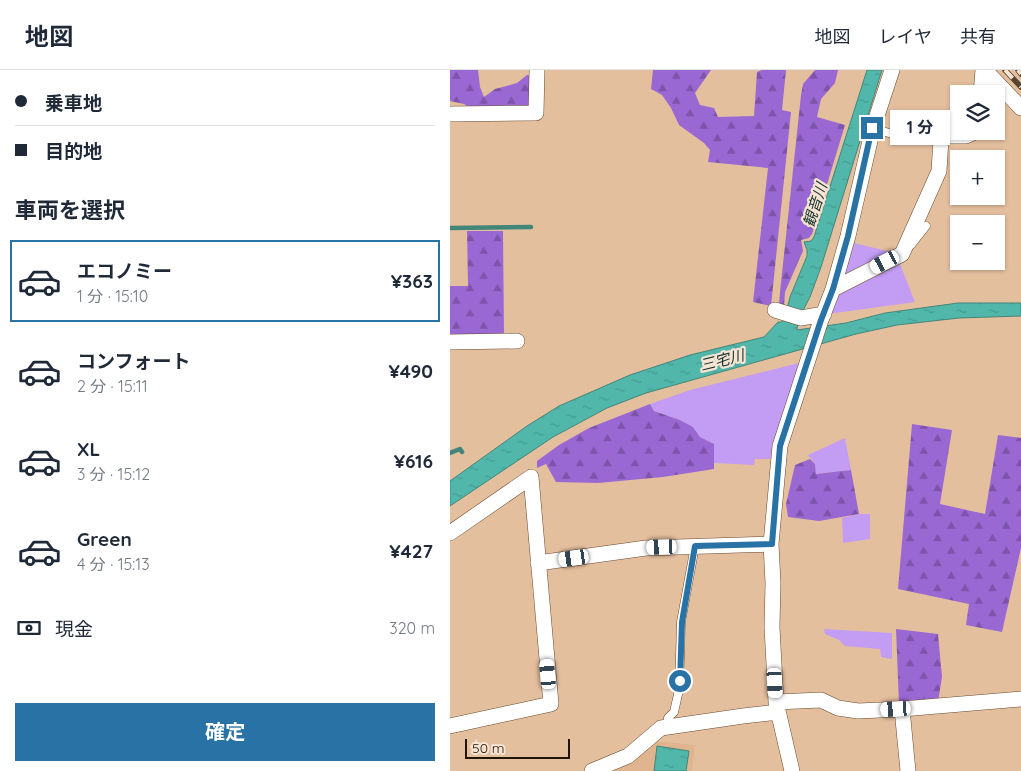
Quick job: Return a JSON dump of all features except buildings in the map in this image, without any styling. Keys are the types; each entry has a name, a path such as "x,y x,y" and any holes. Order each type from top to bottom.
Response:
{"street":[{"path":"450,114 536,113 537,70"},
{"path":"792,771 777,707 772,627 772,544 780,446 833,289 848,236 872,128 892,70"},
{"path":"982,85 984,70"},
{"path":"984,70 1021,108"},
{"path":"833,289 902,254 939,171 941,139 943,136 950,136"},
{"path":"778,312 801,318 822,317"},
{"path":"450,342 517,341"},
{"path":"450,533 531,478 551,704 450,726"},
{"path":"538,563 646,548 772,544"},
{"path":"592,771 628,756 661,728 743,716 777,707 821,700 838,708 858,711 1021,699"},
{"path":"902,709 908,771"}],"lane":[{"path":"872,128 911,140"},
{"path":"902,254 916,240 926,226"},
{"path":"666,728 668,718 674,712 680,690 682,622 695,546"}],"shaded area":[{"path":"850,242 895,253 850,276 844,274"},
{"path":"898,259 915,302 828,314 835,296"},
{"path":"803,362 775,459 755,459 754,465 714,463 714,444 700,437 693,427 680,420 654,411 650,404 690,390"},
{"path":"845,438 851,470 816,474 815,464 808,455"},
{"path":"859,514 870,514 870,539 843,543 842,518"},
{"path":"824,629 892,633 892,659 881,657 880,649 845,646 839,640 825,634"},
{"path":"654,741 695,745 692,771 603,771"}],"green space":[{"path":"450,70 478,70 480,87 484,97 495,89 517,83 527,75 533,76 529,107 471,109 464,104 450,101"},
{"path":"653,70 711,70 695,93 700,105 714,108 718,117 754,116 757,72 762,70 786,70 782,110 791,112 771,306 753,302 768,168 708,162 710,150 704,143 679,125 662,95 651,89"},
{"path":"815,70 838,70 835,83 821,99 817,117 845,125 812,234 809,238 801,240 803,251 785,292 784,306 779,305 780,292 801,95 803,84"},
{"path":"467,231 503,231 504,335 450,336 450,286 468,286"},
{"path":"650,404 654,411 680,420 693,427 700,437 714,444 714,469 663,477 598,483 556,482 546,464 537,468 537,461 559,445 589,428"},
{"path":"912,424 952,430 940,504 985,514 998,435 1021,438 1021,548 1002,632 966,625 969,604 898,589"},
{"path":"810,459 815,464 816,474 851,470 859,514 819,521 788,517 786,504 795,465"},
{"path":"896,629 938,634 942,677 938,702 899,704"}],"water":[{"name":"三宅川","path":"867,70 882,70 821,267 810,297 798,320 797,330 846,323 885,313 958,303 1021,303 1021,316 959,318 897,325 856,334 646,393 607,408 553,437 450,506 450,481 527,426 559,406 630,375 690,355 764,337 778,322 782,322 807,256 804,242 811,241 814,237"},
{"path":"657,746 689,751 686,771 654,771"}],"waterway":[{"path":"450,228 531,227"},
{"path":"450,453 460,449 462,452"}],"railway":[{"path":"1005,70 1021,87"},
{"path":"1018,70 1021,74"}],"route":[{"path":"680,681 682,622 695,546 772,544 780,446 833,289 848,236 872,128"}],"water label":[{"name":"観音川","path":"815,205"}]}
